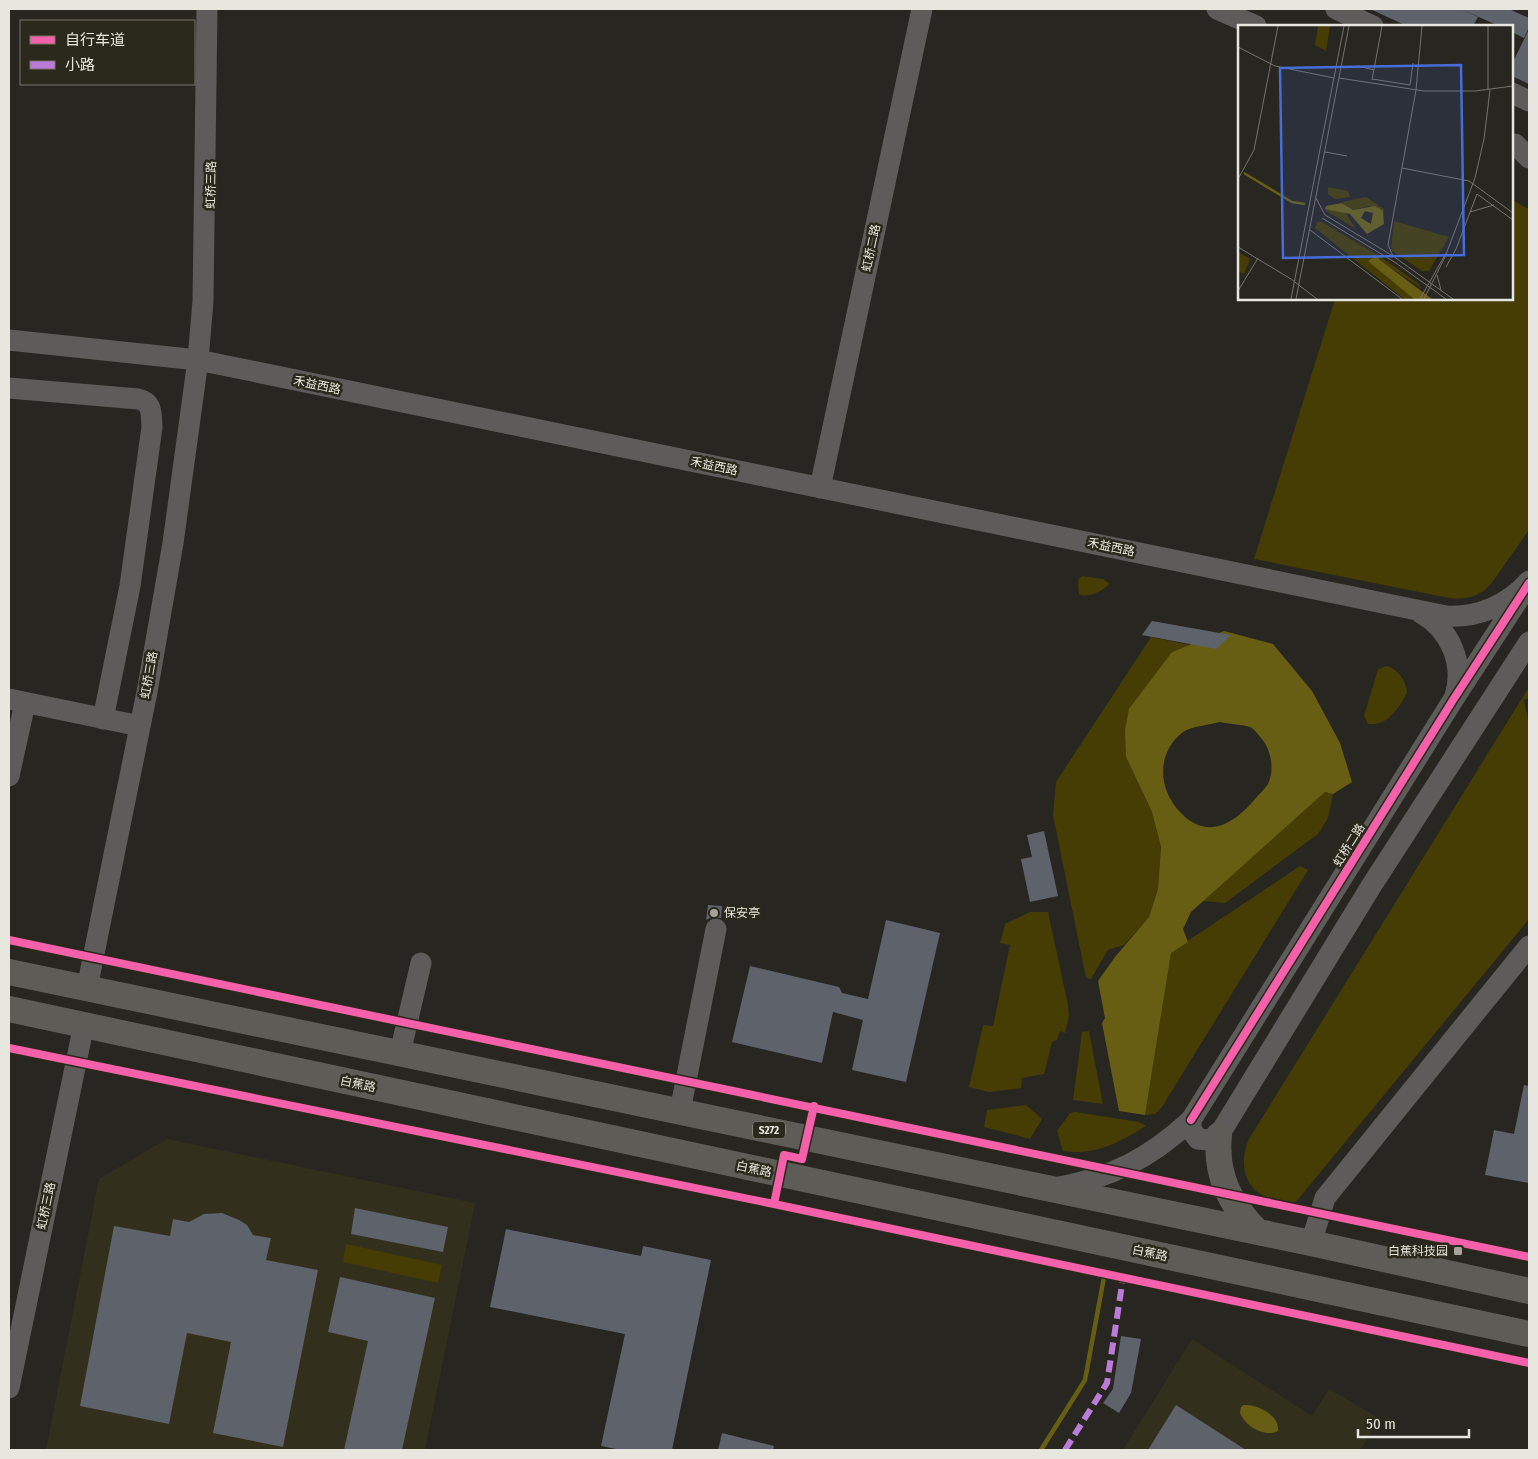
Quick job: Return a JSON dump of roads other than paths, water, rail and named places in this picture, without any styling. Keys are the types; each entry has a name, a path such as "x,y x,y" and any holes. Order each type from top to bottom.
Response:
{"main road":[{"name":"S272","path":"9,972 1050,1188 1529,1291"},
{"name":"白蕉路","path":"9,1009 1529,1334"},
{"path":"1219,1135 1218,1161 1225,1188 1240,1212 1258,1232"}],"street":[{"name":"虹桥三路","path":"87,988 140,726 173,543 198,360 203,301 207,9"},
{"name":"虹桥三路","path":"198,360 209,302 214,9"},
{"name":"虹桥二路","path":"820,488 922,9"},
{"path":"1217,9 1254,25"},
{"path":"1336,9 1371,25"},
{"path":"1513,93 1529,101"},
{"name":"禾益西路","path":"9,340 198,360 1446,616 1462,617 1493,608 1508,600 1529,582"},
{"path":"9,388 138,399 146,402 150,408 152,427 130,586 103,719"},
{"name":"虹桥二路","path":"1050,1188 1088,1181 1126,1167 1161,1146 1191,1120 1453,700 1529,582"},
{"path":"1417,610 1437,624 1453,648 1458,674 1458,687 1453,700"},
{"path":"1191,1120 1191,1130 1198,1139 1209,1140 1219,1135 1370,888 1529,642"},
{"path":"9,776 17,701 140,726"},
{"path":"680,1111 716,929"},
{"path":"1312,1243 1325,1198 1529,946"},
{"path":"400,1053 420,963"},
{"name":"虹桥三路","path":"9,1388 84,1024"}],"waterway":[{"path":"1041,1450 1085,1380 1104,1277"}],"place":[{"name":"保安亭","path":"714,913"},
{"name":"白蕉科技园","path":"1458,1251"}]}
